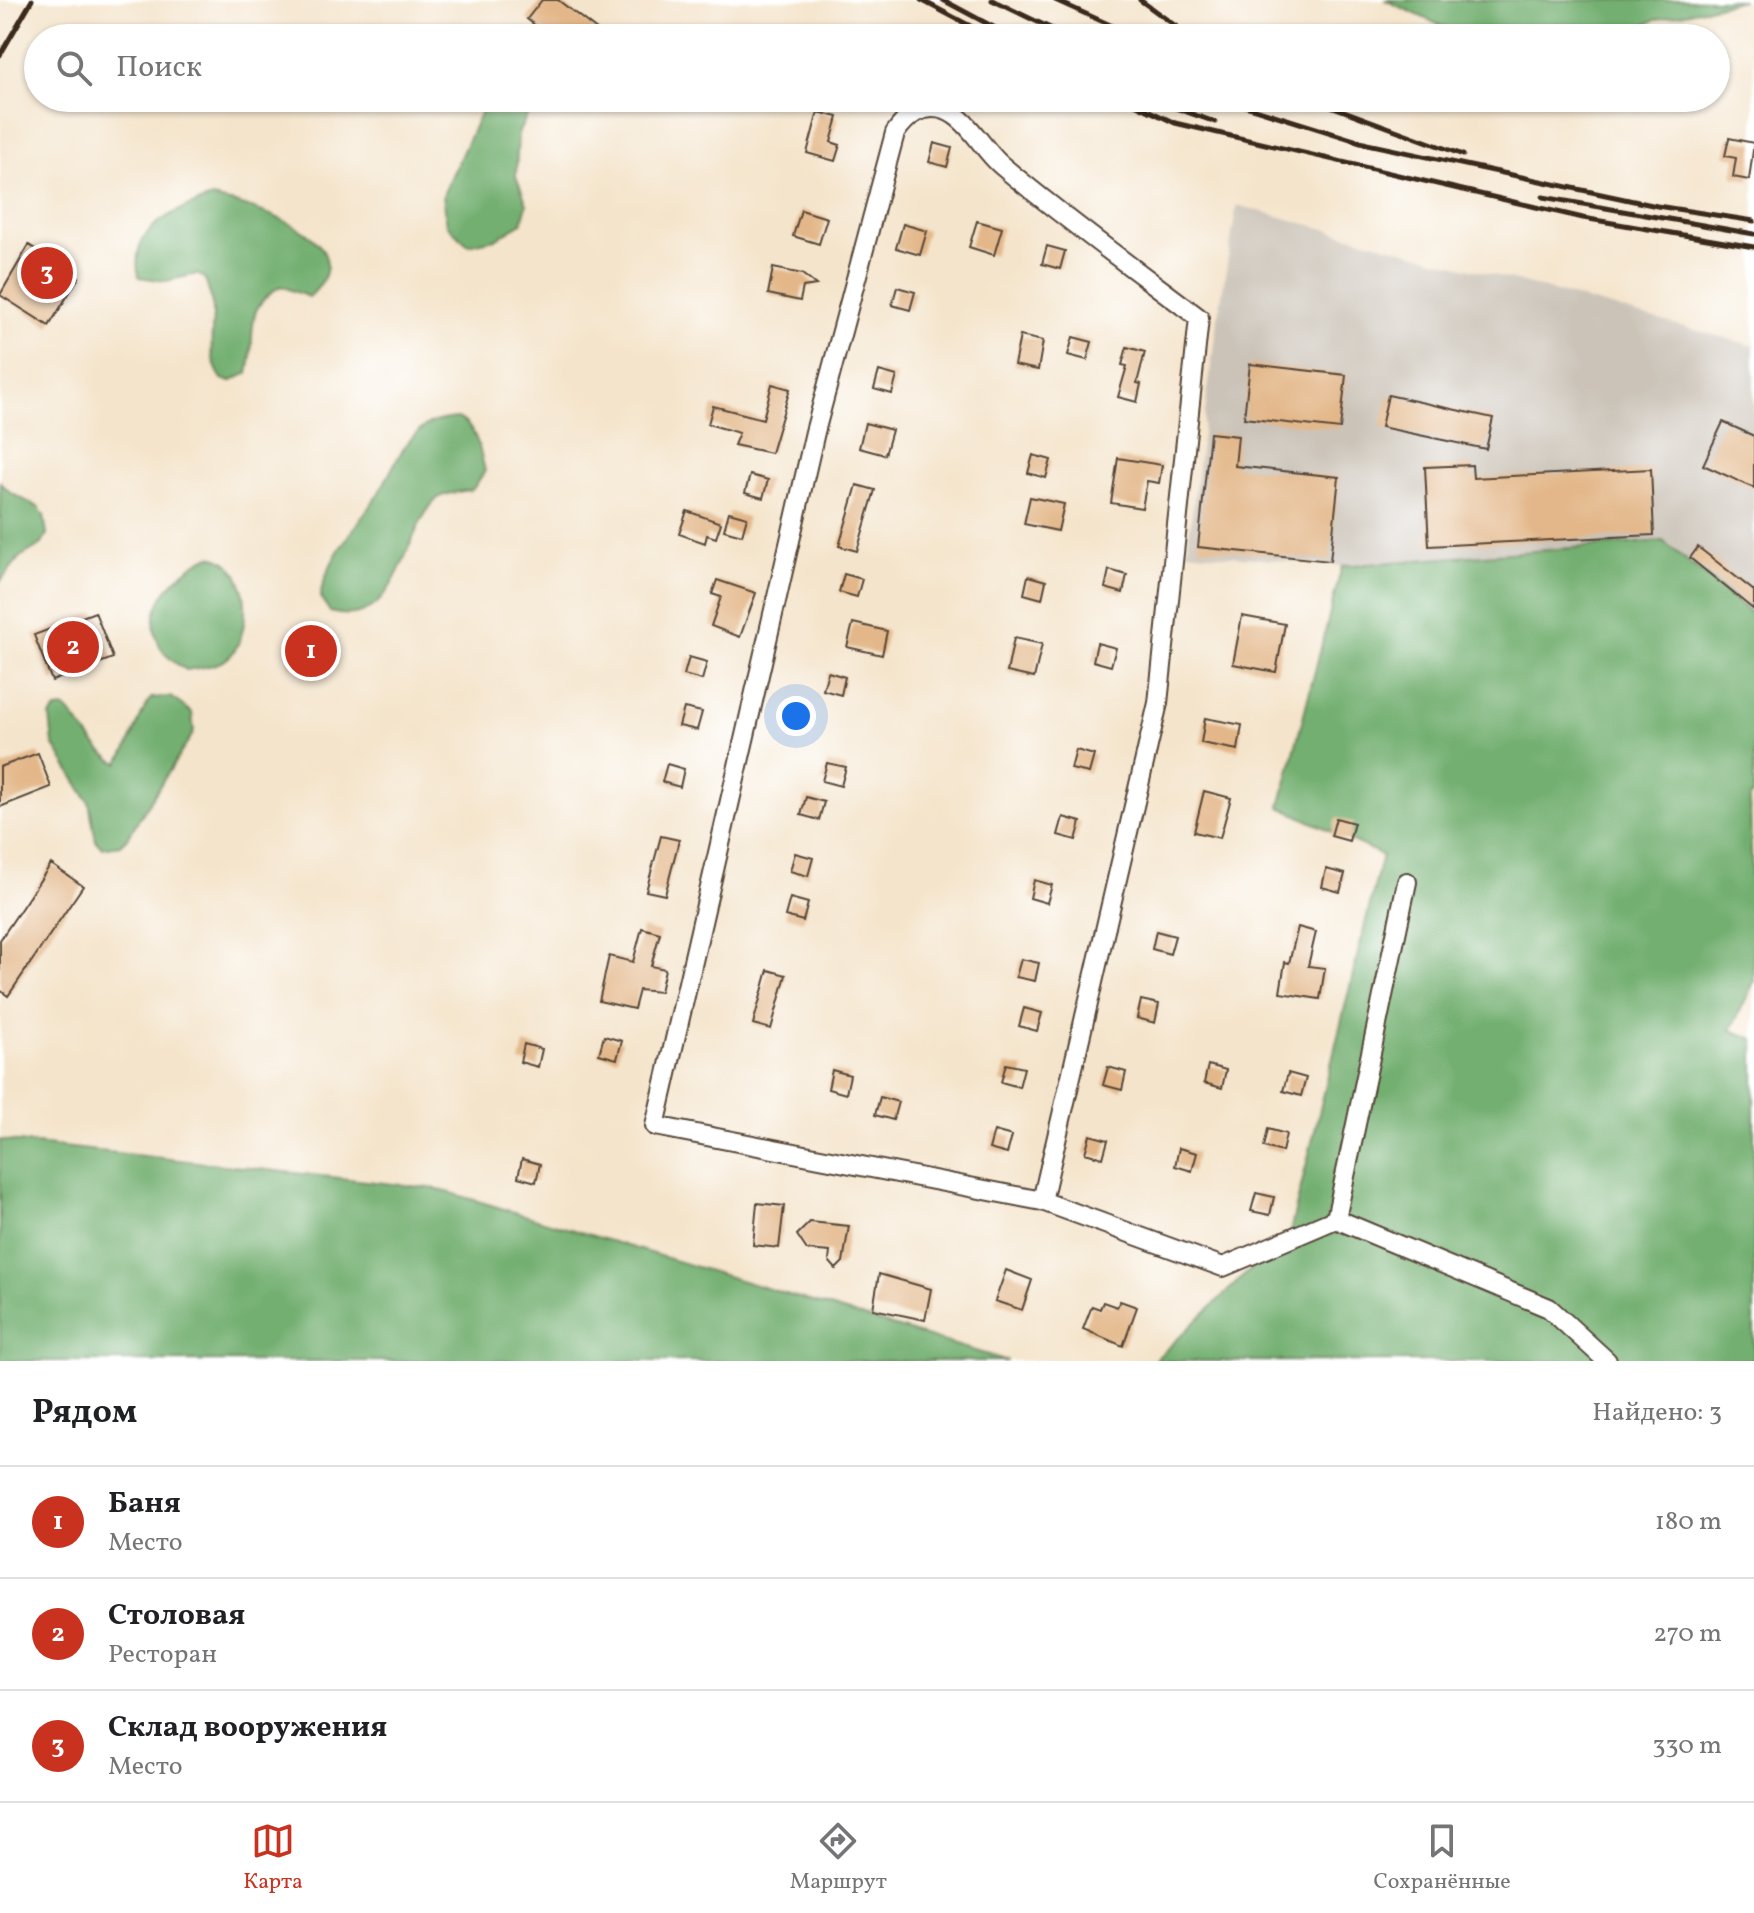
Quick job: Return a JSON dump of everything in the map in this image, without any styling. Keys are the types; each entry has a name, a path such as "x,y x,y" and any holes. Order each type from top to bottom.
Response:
{"street":[{"path":"915,112 906,116 895,133 815,432 655,1126 1042,1201 1223,1267 1336,1219 1549,1308 1607,1361"},
{"path":"949,112 999,163 1199,318 1158,703 1042,1201"},
{"path":"1336,1219 1407,882"}],"shaded area":[{"path":"1237,205 1754,346 1754,616 1663,541 1342,566 1187,552 1215,336"}],"green space":[{"path":"1385,0 1743,0 1646,24 1437,24"},
{"path":"481,112 532,112 518,134 516,176 527,204 522,223 495,239 468,245 447,225 443,195"},
{"path":"212,198 254,209 300,229 317,243 326,259 324,277 309,297 281,286 260,304 253,324 248,373 230,382 222,379 214,362 213,310 205,279 197,274 166,281 139,277 137,260 140,245 157,224 183,209"},
{"path":"458,418 474,433 485,471 473,489 438,498 426,513 397,575 386,593 372,607 354,614 330,612 320,596 329,569 405,447 427,425"},
{"path":"0,482 11,493 38,507 44,515 47,534 42,544 20,557 0,582"},
{"path":"1663,541 1754,616 1754,792 1750,798 1754,982 1731,1030 1754,1039 1754,1361 1154,1361 1290,1232 1382,855 1280,807 1342,566"},
{"path":"210,556 224,560 234,569 241,582 245,612 243,628 239,642 228,658 210,666 186,670 162,650 155,621 164,594 174,582"},
{"path":"171,697 192,713 194,732 127,838 120,845 102,848 96,841 89,802 53,744 50,716 56,709 65,708 96,745 118,763 151,698"},
{"path":"0,1140 438,1189 1008,1361 0,1361"}],"building":[{"path":"542,0 558,0 589,24 534,24 527,19"},
{"path":"818,112 838,117 831,142 840,145 835,161 807,153"},
{"path":"1729,138 1754,143 1749,180 1733,177 1736,158 1725,156"},
{"path":"934,143 952,148 947,167 929,162"},
{"path":"801,210 827,218 819,244 793,236"},
{"path":"977,221 1002,228 994,255 969,247"},
{"path":"903,224 927,231 920,255 896,248"},
{"path":"29,245 79,277 49,326 0,295"},
{"path":"1047,246 1065,251 1060,269 1042,264"},
{"path":"773,268 802,274 816,285 803,287 800,301 768,294"},
{"path":"897,287 915,292 910,310 892,305"},
{"path":"1020,336 1043,341 1038,370 1014,365"},
{"path":"1073,337 1092,342 1087,360 1068,355"},
{"path":"1127,347 1145,352 1137,383 1141,384 1137,402 1118,397 1127,366 1122,365"},
{"path":"1250,364 1346,375 1340,429 1244,418"},
{"path":"879,371 897,376 892,394 874,389"},
{"path":"772,384 790,389 771,453 734,445 739,433 708,424 713,406 763,419"},
{"path":"1388,395 1493,418 1486,449 1381,427"},
{"path":"1723,422 1754,436 1754,488 1703,465"},
{"path":"865,423 892,430 885,455 859,448"},
{"path":"1210,433 1238,436 1235,466 1339,477 1330,561 1198,547"},
{"path":"1033,455 1051,460 1046,478 1028,473"},
{"path":"1118,458 1162,465 1159,483 1147,481 1142,508 1111,503"},
{"path":"1472,465 1473,478 1651,469 1654,535 1429,546 1425,467"},
{"path":"750,475 768,480 763,498 745,493"},
{"path":"857,485 875,490 857,551 839,546"},
{"path":"1030,497 1064,504 1058,531 1024,524"},
{"path":"687,511 721,523 716,538 707,535 705,543 679,534"},
{"path":"729,512 747,517 742,535 724,530"},
{"path":"1698,547 1754,591 1754,610 1690,558"},
{"path":"1109,570 1127,575 1123,593 1105,588"},
{"path":"844,574 862,579 857,597 839,592"},
{"path":"1028,576 1046,581 1042,599 1024,594"},
{"path":"717,580 756,593 740,637 711,626 721,597 712,594"},
{"path":"95,612 113,658 52,681 34,635"},
{"path":"1242,616 1285,624 1276,672 1233,664"},
{"path":"853,623 887,631 882,655 847,647"},
{"path":"311,625 333,639 310,677 288,663"},
{"path":"1014,638 1042,644 1034,678 1007,672"},
{"path":"1097,643 1116,648 1111,666 1093,661"},
{"path":"689,657 707,662 702,680 684,675"},
{"path":"828,672 845,677 841,695 823,690"},
{"path":"684,708 702,712 697,730 679,726"},
{"path":"1205,718 1242,725 1238,750 1201,743"},
{"path":"1076,750 1094,755 1089,773 1071,769"},
{"path":"38,753 51,787 0,807 0,767"},
{"path":"827,763 846,767 841,786 822,781"},
{"path":"667,764 684,769 680,787 662,782"},
{"path":"1204,791 1231,798 1220,838 1194,832"},
{"path":"806,797 824,802 819,820 801,815"},
{"path":"1063,817 1081,822 1076,840 1058,835"},
{"path":"1336,818 1354,823 1349,841 1331,836"},
{"path":"661,836 679,840 665,895 646,891"},
{"path":"795,853 813,858 808,876 790,871"},
{"path":"51,864 83,886 8,996 0,990 0,940"},
{"path":"1326,869 1345,874 1340,892 1322,887"},
{"path":"1034,880 1052,885 1047,903 1030,898"},
{"path":"790,898 808,903 803,921 785,916"},
{"path":"1298,927 1316,932 1308,966 1325,968 1320,999 1280,993 1285,962 1289,963"},
{"path":"642,928 660,933 651,966 665,969 660,992 639,990 634,1009 599,1001 609,956 633,962"},
{"path":"1156,931 1175,936 1170,954 1152,949"},
{"path":"1021,959 1039,963 1035,981 1016,977"},
{"path":"768,970 786,975 771,1029 753,1024"},
{"path":"1141,1000 1159,1004 1155,1023 1137,1018"},
{"path":"1024,1008 1042,1013 1037,1031 1019,1026"},
{"path":"604,1036 622,1041 617,1059 599,1054"},
{"path":"524,1044 542,1049 538,1067 520,1062"},
{"path":"1006,1064 1024,1068 1019,1087 1001,1082"},
{"path":"1208,1065 1226,1070 1222,1088 1204,1083"},
{"path":"1108,1067 1126,1072 1122,1090 1103,1085"},
{"path":"832,1070 850,1075 846,1094 828,1089"},
{"path":"1288,1073 1306,1078 1301,1096 1283,1091"},
{"path":"880,1097 898,1102 893,1120 875,1115"},
{"path":"1268,1129 1286,1134 1282,1152 1264,1147"},
{"path":"994,1131 1012,1136 1007,1154 989,1149"},
{"path":"1090,1135 1108,1140 1103,1158 1085,1153"},
{"path":"1179,1148 1197,1153 1192,1171 1175,1166"},
{"path":"522,1159 540,1164 536,1182 518,1177"},
{"path":"1256,1193 1274,1197 1270,1215 1251,1211"},
{"path":"757,1203 784,1206 779,1248 753,1245"},
{"path":"810,1222 849,1226 843,1262 836,1269 829,1261 830,1252 807,1250 797,1235"},
{"path":"1006,1270 1032,1280 1022,1310 995,1301"},
{"path":"879,1274 931,1289 925,1320 873,1309"},
{"path":"1120,1301 1137,1307 1123,1346 1083,1329 1092,1306 1100,1309 1103,1302 1117,1307"}],"railway":[{"path":"0,55 32,0"},
{"path":"921,0 966,24"},
{"path":"943,0 988,24"},
{"path":"992,0 1042,24"},
{"path":"1055,0 1108,24"},
{"path":"1140,0 1173,24"},
{"path":"1152,112 1175,123 1583,218 1754,247"},
{"path":"1187,112 1215,122"},
{"path":"1265,112 1367,144 1657,206 1754,221"},
{"path":"1347,112 1463,155"},
{"path":"1543,197 1754,234"}],"place":[{"name":"Склад вооружения","path":"47,273"},
{"name":"Столовая","path":"73,647"},
{"name":"Баня","path":"311,651"}]}
